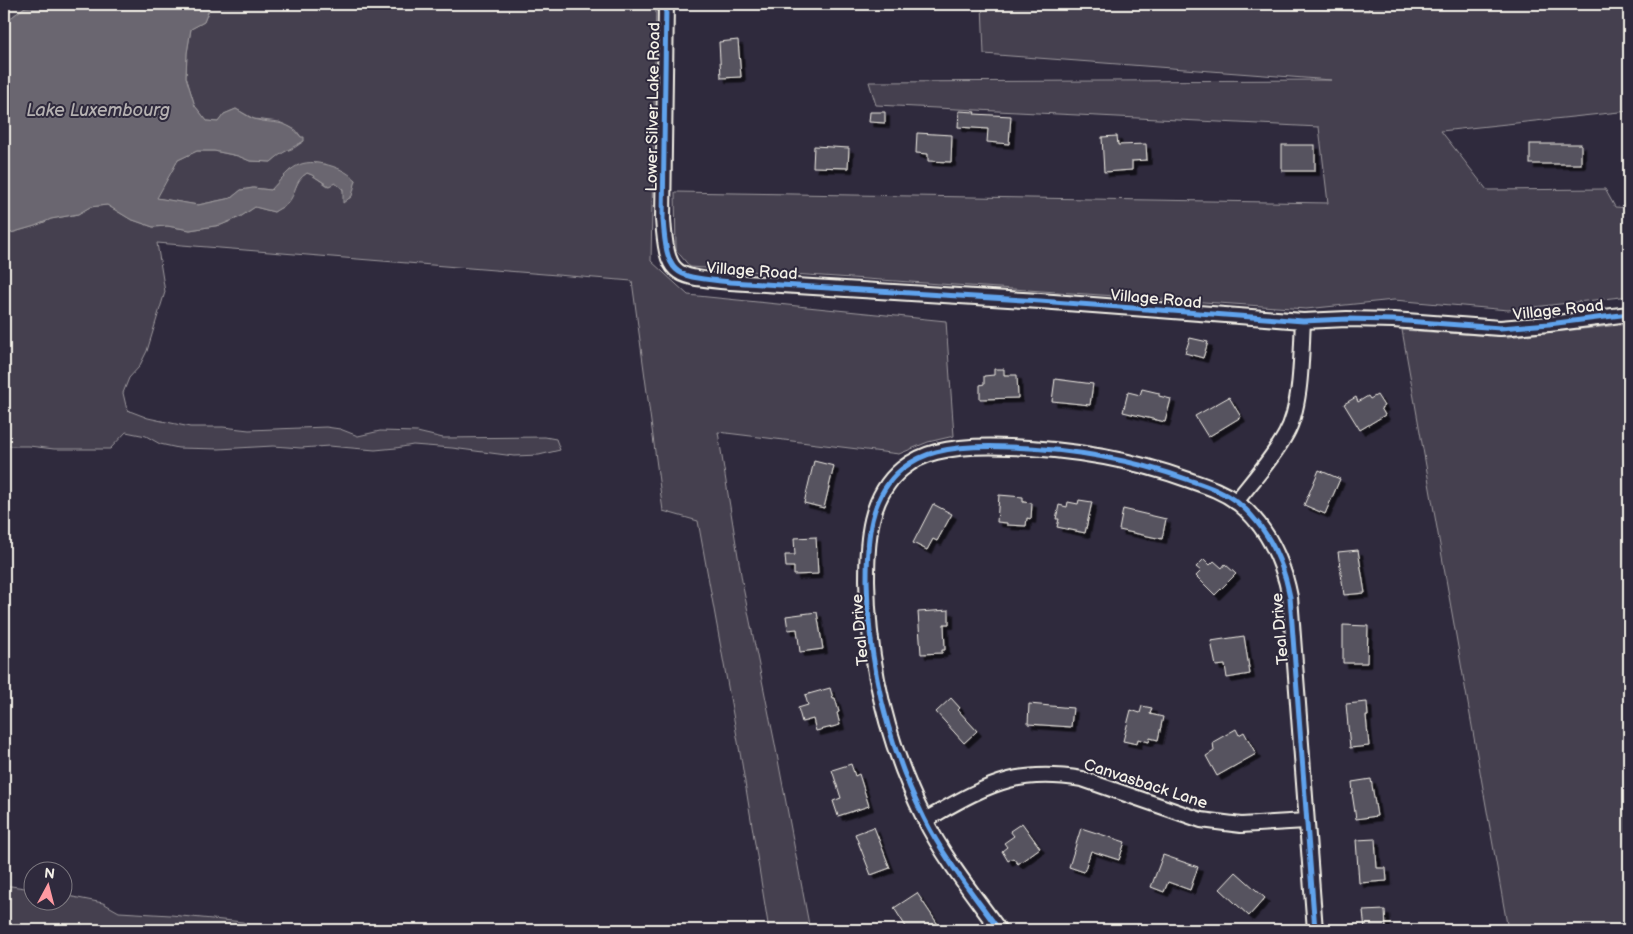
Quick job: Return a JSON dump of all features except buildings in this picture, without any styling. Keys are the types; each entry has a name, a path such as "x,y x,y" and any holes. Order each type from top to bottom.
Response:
{"street":[{"name":"Lower Silver Lake Road","path":"666,4 665,243 667,254 673,267 682,274"},
{"name":"Village Road","path":"682,274 690,277 730,282 1040,301 1303,321 1347,319 1393,320 1500,328 1629,314"},
{"path":"1236,502 1278,447 1287,433 1293,418 1298,389 1303,321"},
{"name":"Teal Drive","path":"999,930 943,851 925,820 910,788 891,737 881,702 873,660 868,608 867,563 872,517 877,502 886,487 899,472 918,460 938,451 961,448 1034,448 1118,460 1170,473 1209,487 1236,502 1256,521 1269,539 1279,558 1290,597 1315,930"},
{"name":"Canvasback Lane","path":"925,820 973,794 1007,781 1044,776 1062,776 1082,779 1201,820 1241,824 1306,821"}],"shaded area":[{"path":"4,4 35,4 25,7 4,23"},
{"path":"211,4 656,4 651,261 688,295 946,321 954,436 928,442 899,454 718,432 743,587 810,930 769,930 742,764 698,521 663,511 632,281 157,243 165,292 147,351 139,367 129,378 123,393 127,410 148,418 190,427 223,427 249,430 326,427 340,429 358,436 380,431 417,432 443,438 545,437 556,439 560,450 539,455 514,456 413,445 375,450 329,446 301,448 273,446 219,449 178,448 160,444 146,436 126,432 110,449 54,449 4,446 4,235 51,219 78,214 90,207 107,205 130,219 153,227 167,226 190,230 221,225 240,217 255,207 274,212 288,203 300,178 307,173 328,186 335,183 343,190 346,199 350,198 356,180 290,170 271,190 253,188 241,190 231,198 198,205 156,198 178,160 197,151 214,151 238,156 250,161 271,162 281,153 294,148 304,141 296,130 279,122 254,119 236,109 224,114 218,122 207,121 195,106 186,77 187,53 191,29 204,22"},
{"path":"982,4 1216,4 1240,7 1369,11 1368,4 1629,4 1629,111 1441,131 1487,190 1605,189 1615,207 1629,208 1629,296 1508,310 1394,300 1306,309 690,267 676,250 675,192 1328,203 1319,127 876,105 869,82 1331,80 984,54"},
{"path":"1629,324 1629,930 1508,930 1402,330 1508,337"},
{"path":"4,885 22,888 22,912 72,912 72,897 103,903 119,912 243,922 259,930 4,930"}],"water":[{"name":"Lake Luxembourg","path":"35,4 211,4 204,22 191,29 187,53 186,77 195,106 207,121 218,122 224,114 236,109 254,119 279,123 290,127 301,137 304,137 304,141 271,162 250,161 238,156 214,151 197,151 178,160 157,198 198,205 231,198 241,190 253,188 271,190 288,172 306,163 324,164 349,174 356,180 352,196 343,203 343,189 335,183 329,186 307,173 299,180 291,199 283,207 274,212 255,207 240,217 221,225 190,230 167,226 153,227 130,219 107,205 90,207 78,214 51,219 4,235 4,23 25,7"}],"cycle path":[{"path":"666,4 663,219 667,253 671,264 677,271 686,275 730,282 1040,301 1303,321 1347,319 1393,320 1500,328 1629,314"},
{"path":"999,930 959,876 932,833 911,790 890,732 882,702 871,642 868,611 867,565 869,534 876,505 883,492 891,480 910,463 932,453 972,447 1055,450 1100,456 1145,466 1208,487 1231,498 1248,511 1265,533 1278,557 1290,597 1315,930"}]}
